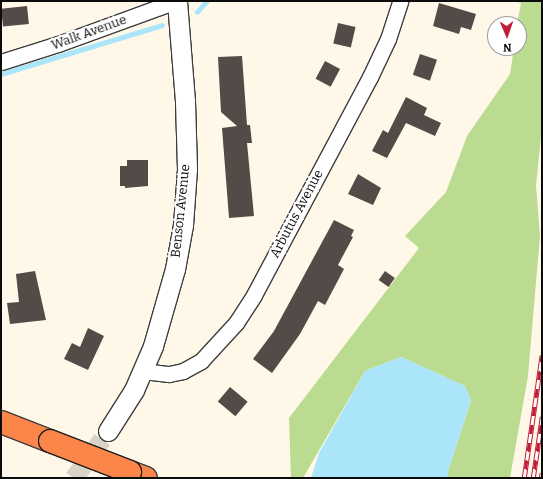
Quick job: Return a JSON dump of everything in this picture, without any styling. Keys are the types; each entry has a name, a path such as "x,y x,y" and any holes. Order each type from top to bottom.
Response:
{"highway":[{"path":"1,422 138,475"}],"street":[{"name":"Walk Avenue","path":"1,62 58,44 177,1"},
{"name":"Benson Avenue","path":"108,431 143,371 163,313 183,225 187,168 185,101 177,1"},
{"name":"Arbutus Avenue","path":"143,371 169,374 183,371 201,361 236,323 254,295 370,77 388,39 400,1"}],"green space":[{"path":"512,1 542,1 542,126 536,186 540,236 528,376 510,478 448,478 448,471 471,401 465,386 401,357 365,371 303,478 291,478 289,418 419,248 405,236 446,192 467,136 510,74 513,56 527,56 527,16 519,16 521,3"}],"water":[{"path":"401,357 465,386 471,401 448,471 448,478 311,478 319,453 365,371"}],"building":[{"path":"439,3 476,14 471,30 461,27 459,34 433,26"},
{"path":"27,6 29,24 3,27 1,9"},
{"path":"338,23 356,27 351,48 333,43"},
{"path":"420,54 437,60 430,81 413,75"},
{"path":"242,56 247,125 250,125 252,143 247,143 254,216 229,218 222,128 237,126 221,112 218,57"},
{"path":"325,61 340,69 331,87 316,79"},
{"path":"406,97 427,108 424,115 441,123 435,136 406,123 387,158 372,151 383,130 388,133"},
{"path":"127,160 148,160 148,186 125,188 125,186 120,186 120,166 127,166"},
{"path":"358,174 381,188 373,205 348,194"},
{"path":"334,220 354,230 351,236 353,237 338,265 344,269 325,305 318,301 300,334 272,373 253,359 274,331"},
{"path":"35,271 46,320 10,324 7,303 19,302 16,274"},
{"path":"385,271 395,278 389,287 379,280"},
{"path":"88,328 104,336 88,370 64,359 72,343 80,347"},
{"path":"230,387 248,402 235,416 218,402"}],"waterway":[{"path":"197,12 207,1"},
{"path":"1,74 162,25"}],"tunnel":[{"path":"74,478 108,431"}],"railway":[{"path":"524,478 542,355"},
{"path":"533,478 542,417"},
{"path":"541,478 542,473"}]}
